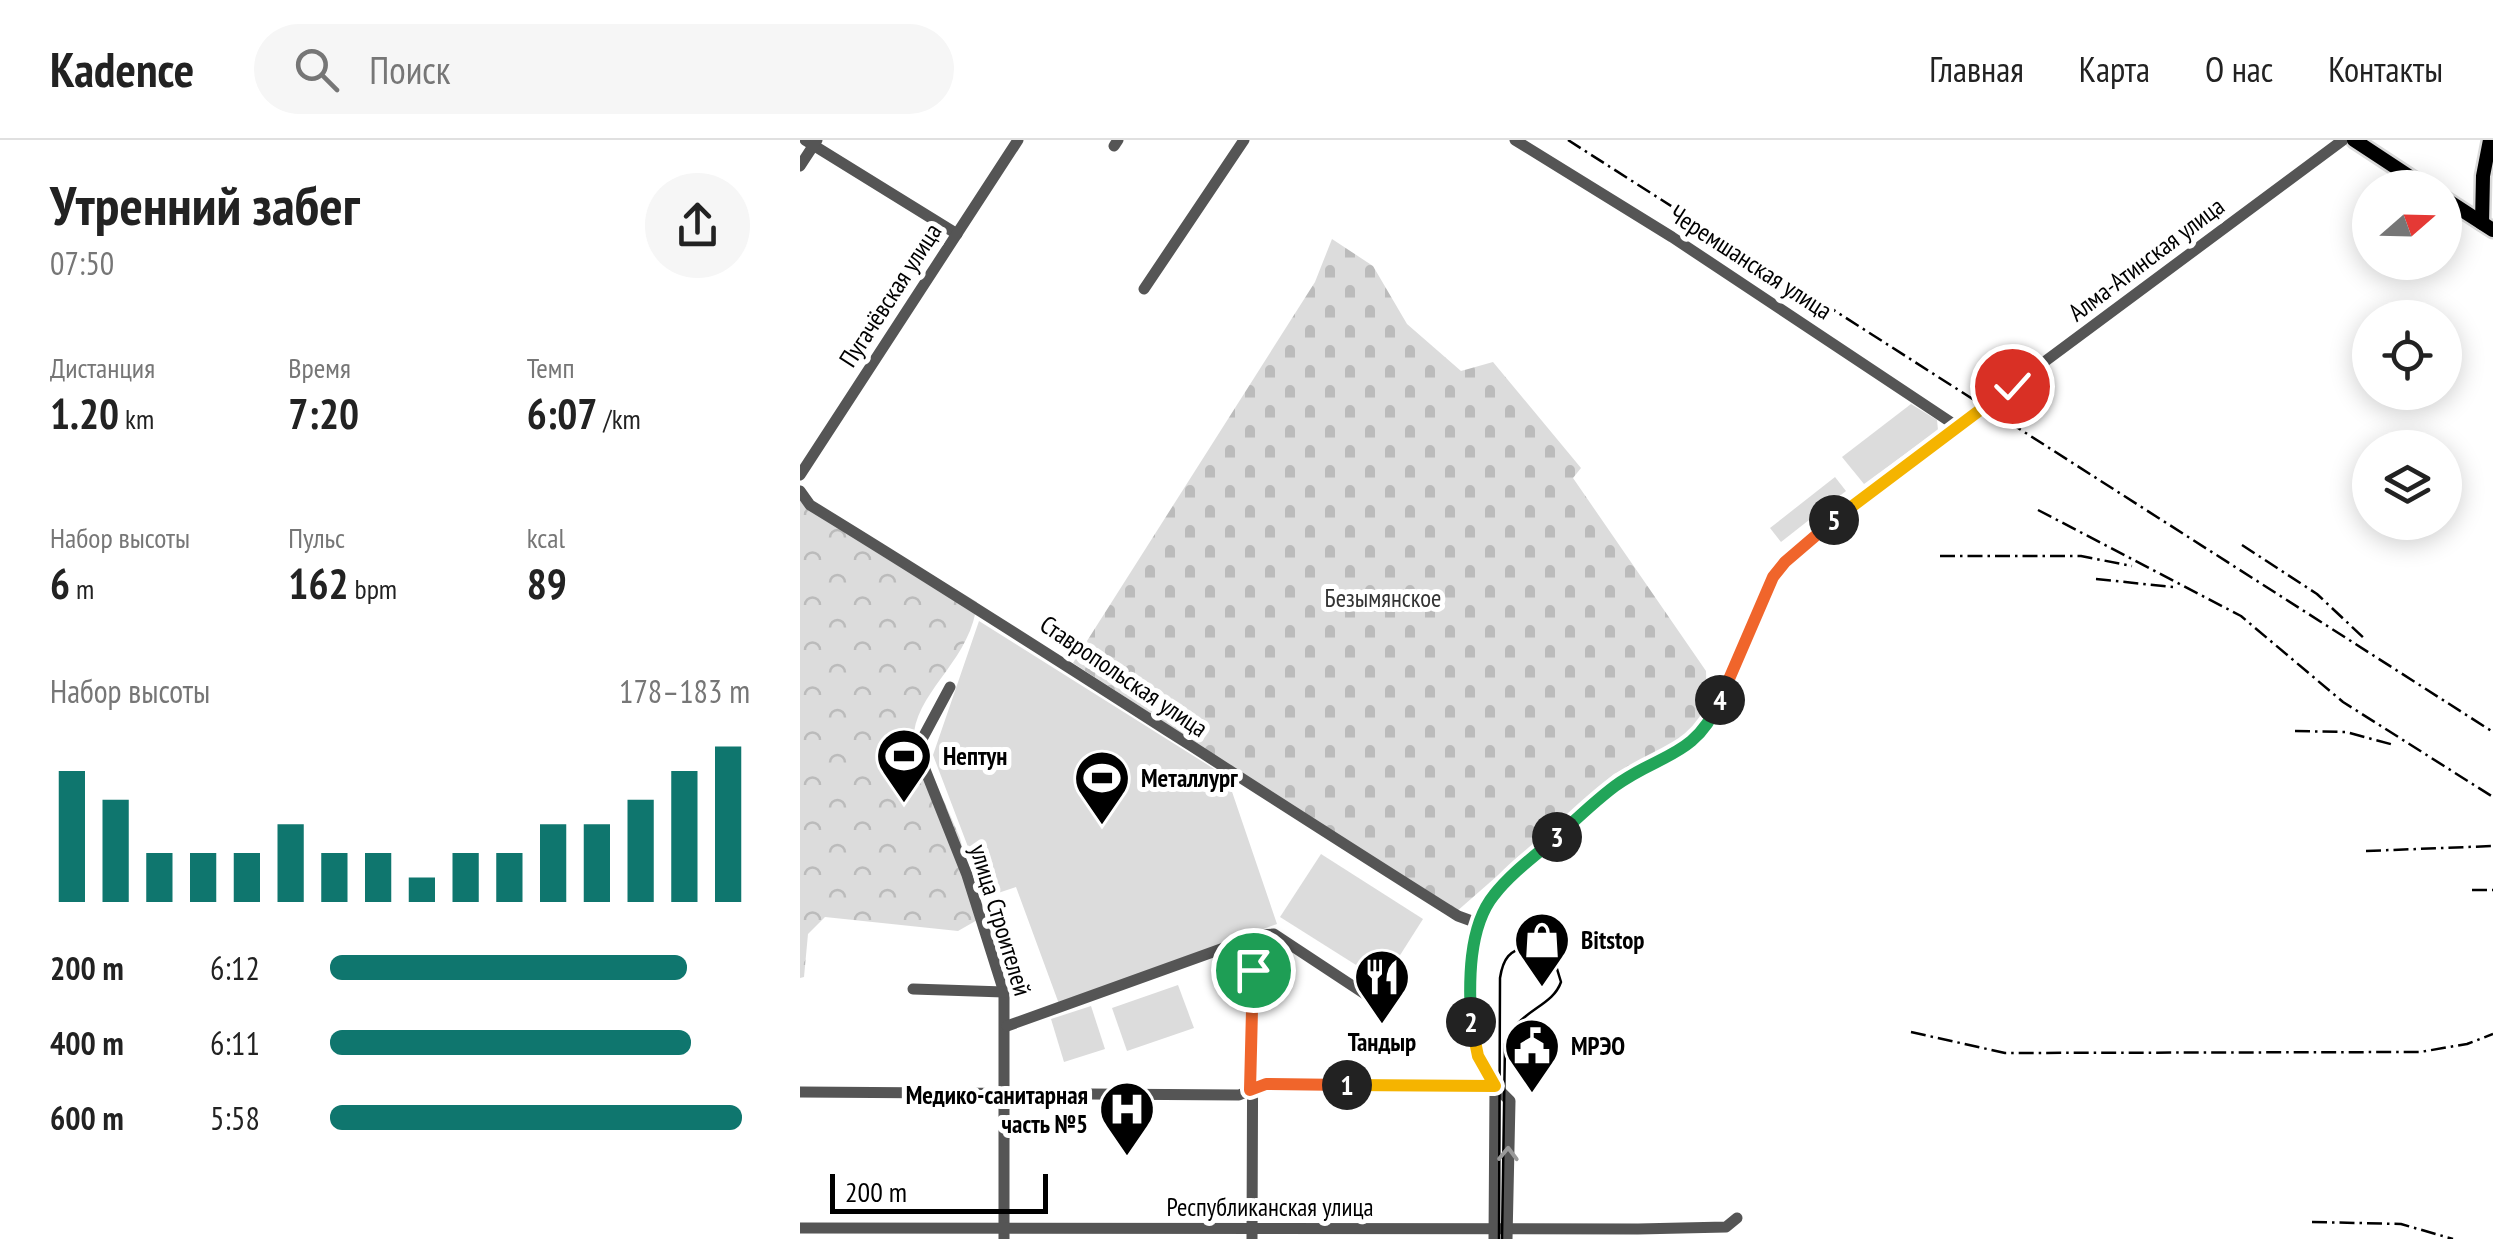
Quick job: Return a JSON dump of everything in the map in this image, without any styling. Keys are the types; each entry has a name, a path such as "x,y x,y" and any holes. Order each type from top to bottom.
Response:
{"main road":[{"path":"2354,140 2400,170"},
{"path":"2488,227 2483,176 2490,140"},
{"path":"2462,210 2488,227"}],"street":[{"name":"Пугачёвская улица","path":"800,475 1018,140"},
{"path":"1144,288 1244,140"},
{"name":"Черемшанская улица","path":"1515,140 1686,246 1958,427"},
{"name":"Алма-Атинская улица","path":"1500,1234 1495,1086 1472,1038 1471,988 1480,924 1493,896 1618,784 1692,742 1708,726 1760,606 1785,562 1861,498 2343,140"},
{"path":"800,166 812,142 957,234"},
{"name":"Ставропольская улица","path":"800,491 810,504 1064,661 1189,747 1458,916 1480,924"},
{"name":"улица Строителей","path":"950,687 920,744 920,756 967,875 1004,992 1004,1233"},
{"path":"1006,1026 1260,935 1274,934 1374,1000"},
{"path":"1252,1234 1253,970 1260,935"},
{"path":"913,989 1004,992"},
{"path":"800,1092 1238,1095 1266,1084 1495,1086"},
{"name":"Республиканская улица","path":"800,1228 1004,1233 1500,1234 1726,1226 1737,1218"}],"green space":[{"name":"Безымянское","path":"1332,239 1373,266 1407,324 1461,371 1493,362 1581,468 1573,478 1706,671 1707,713 1689,735 1614,774 1456,912 1073,663 1315,282"},
{"path":"1911,404 1937,420 1938,430 1864,484 1842,457"},
{"path":"1835,477 1846,491 1781,542 1770,528"},
{"path":"800,496 977,602 966,640 926,701 914,732 960,838 979,919 958,931 825,917 808,934 804,977 800,978"},
{"name":"Металлург","path":"979,621 1227,777 1277,924 1059,1004 1016,887 998,893 993,877 981,881 933,755"},
{"path":"1321,854 1423,919 1383,982 1280,917"},
{"path":"1178,985 1194,1028 1127,1051 1112,1008"},
{"path":"1091,1006 1105,1049 1064,1062 1051,1019"}],"tram line":[{"path":"1499,1239 1500,978 1508,956 1530,947 1554,959 1561,982 1550,998 1518,1023 1505,1044 1502,1239"}],"railway":[{"path":"1568,140 2493,732"},
{"path":"2038,510 2241,616 2343,702 2493,797"},
{"path":"2242,545 2317,594 2366,640"},
{"path":"1940,556 2081,556 2132,566"},
{"path":"2096,579 2173,587"},
{"path":"2295,731 2346,732 2394,745"},
{"path":"2366,851 2493,846"},
{"path":"2472,890 2493,890"},
{"path":"1911,1032 2005,1053 2420,1052 2467,1044 2493,1034"},
{"path":"2312,1222 2401,1224 2453,1239"}],"place":[{"name":"Нептун","path":"904,805"},
{"name":"Металлург","path":"1102,827"},
{"name":"Bitstop","path":"1542,989"},
{"name":"Тандыр","path":"1382,1026"},
{"name":"МРЭО","path":"1532,1095"},
{"name":"Медико-санитарная часть №5","path":"1127,1158"}],"route":[{"path":"1253,970 1250,1090 1266,1084 1495,1086 1472,1038 1470,1007 1475,941 1493,896 1618,784 1672,756 1708,726 1773,577 1785,562 1861,498 2012,386"}]}
